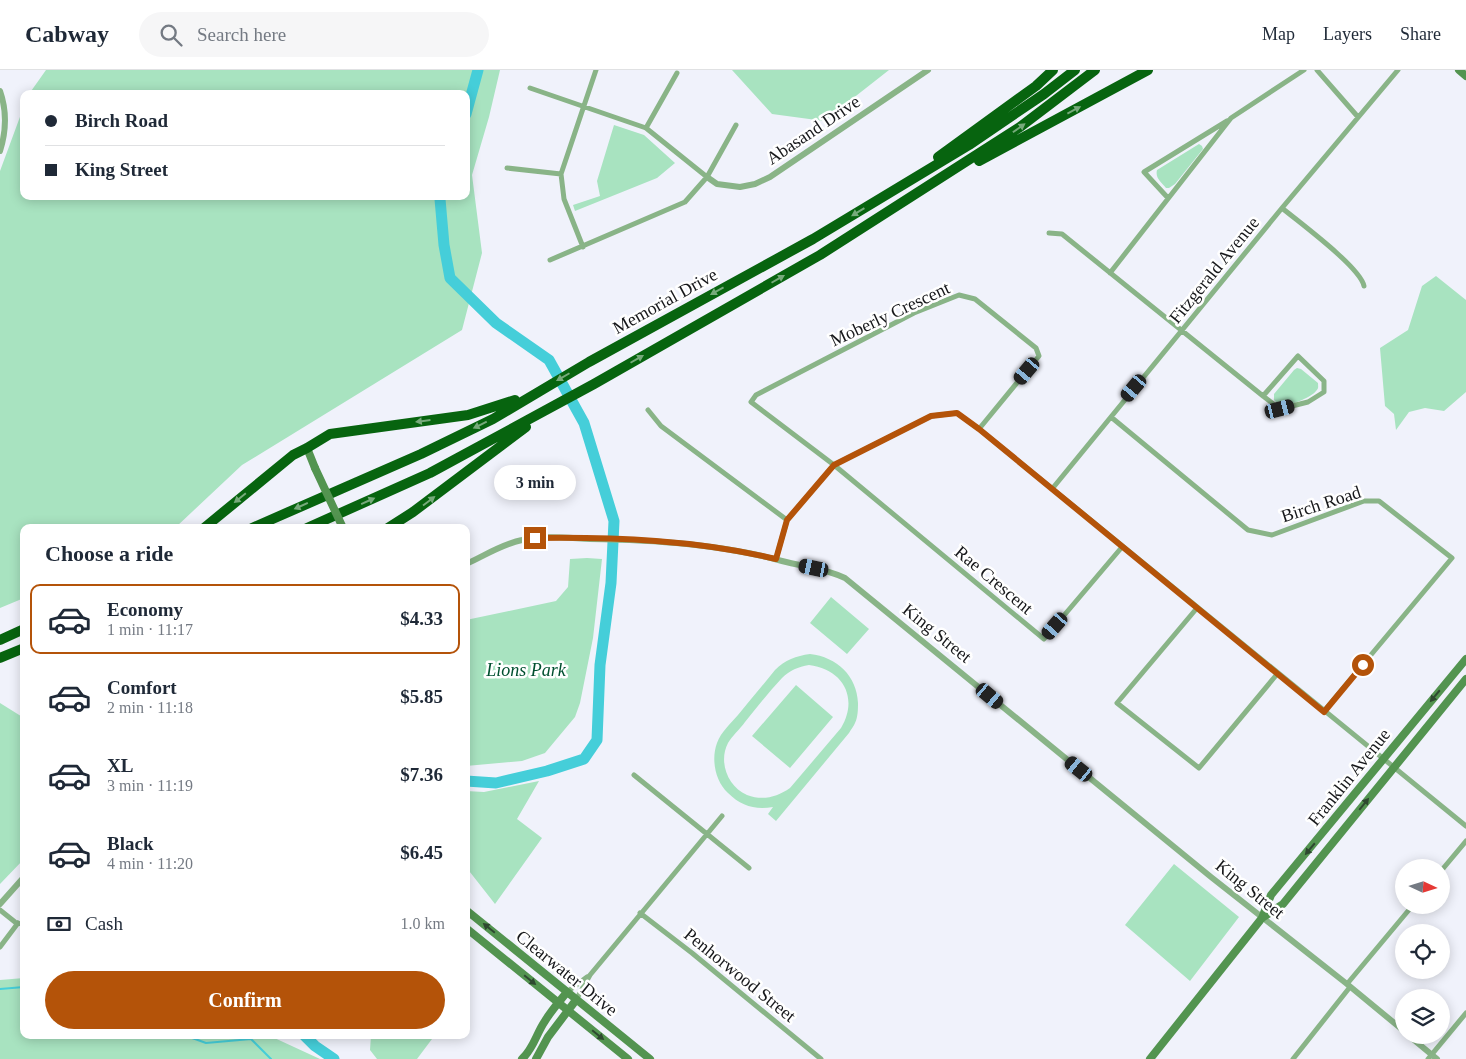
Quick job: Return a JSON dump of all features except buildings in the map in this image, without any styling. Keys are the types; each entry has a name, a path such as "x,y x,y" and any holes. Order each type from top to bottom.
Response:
{"highway":[{"path":"880,199 1036,86 1053,70"},
{"name":"Memorial Drive","path":"261,524 421,454 493,419 589,362 813,239 880,199 969,145 1044,94 1074,70"},
{"name":"Memorial Drive","path":"316,524 430,473 594,384 820,255 1020,127 1095,70"},
{"path":"908,199 1148,70"},
{"path":"209,524 293,455 330,434 468,415 496,407 538,391"},
{"path":"394,524 413,512 550,408"},
{"path":"405,524 413,512"},
{"path":"0,640 20,632"},
{"path":"0,660 20,650"},
{"path":"0,660 20,654"}],"main road":[{"path":"1459,70 1466,76"},
{"path":"307,448 341,524"},
{"name":"Franklin Avenue","path":"1150,1059 1262,918 1271,895 1466,658"},
{"name":"Franklin Avenue","path":"1262,918 1283,904 1466,679"},
{"name":"Clearwater Drive","path":"470,913 650,1059"},
{"name":"Clearwater Drive","path":"470,931 628,1059"},
{"path":"522,1059 528,1054 544,1023 567,992"},
{"path":"536,1059 548,1037 576,1000"}],"street":[{"path":"583,247 564,199 561,174 596,70"},
{"name":"Abasand Drive","path":"707,177 717,184 740,187 755,184 770,177 928,70"},
{"path":"1168,198 1144,172 1304,70"},
{"path":"1317,70 1358,117"},
{"name":"Fitzgerald Avenue","path":"1052,489 1282,208 1398,70"},
{"path":"646,128 677,72"},
{"path":"530,88 646,128 707,177"},
{"path":"0,91 4,109 5,128 0,151"},
{"path":"1110,273 1231,118"},
{"path":"550,260 685,202 707,177 736,126"},
{"path":"507,168 561,174"},
{"path":"1282,208 1352,267 1363,281 1364,286"},
{"path":"1049,234 1062,234 1182,331 1263,396 1280,409 1308,402 1324,392 1324,381 1298,356 1263,396"},
{"name":"Moberly Crescent","path":"834,465 751,402 756,395 914,313 959,295 975,299 1036,348 1039,356 979,429"},
{"path":"648,410 661,426 787,520"},
{"path":"776,559 787,520 834,465 931,416 957,413 1466,826"},
{"name":"Birch Road","path":"1111,417 1248,530 1272,535 1364,501 1378,501 1452,558 1324,712"},
{"name":"Rae Crescent","path":"834,465 1044,639 1122,547"},
{"name":"King Street","path":"470,562 508,544 523,540 565,538 628,540 718,548 830,571 853,584 1262,918 1395,1024"},
{"path":"1197,608 1117,703 1198,768 1278,673"},
{"path":"634,775 749,868"},
{"path":"576,1000 590,975 722,816"},
{"path":"1450,860 1466,841"},
{"path":"0,904 20,882"},
{"path":"0,910 20,923"},
{"name":"Penhorwood Street","path":"640,913 692,953 821,1059"},
{"path":"1293,1059 1406,914"},
{"path":"0,947 20,925"},
{"path":"567,992 590,975"},
{"path":"1418,1044 1432,1057 1466,1013"}],"green space":[{"path":"46,70 500,70 472,175 482,253 462,330 242,465 179,524 20,524 20,600 0,608 0,171 20,117 20,200 470,200 470,90 32,90"},
{"path":"732,70 889,70 824,121 772,114"},
{"path":"614,125 644,135 675,163 657,178 575,211 573,205 600,196 597,181"},
{"path":"1199,144 1203,149 1175,184 1166,188 1158,178 1157,170"},
{"path":"1436,276 1466,300 1466,392 1444,411 1425,408 1409,412 1396,430 1394,414 1385,406 1380,348 1408,330 1422,286"},
{"path":"1297,368 1301,369 1318,383 1318,389 1300,401 1280,405 1274,400 1274,394"},
{"name":"Lions Park","path":"570,559 602,559 593,638 580,703 575,717 545,753 522,761 470,766 470,619 556,601 568,587"},
{"path":"831,597 869,629 847,654 810,623"},
{"path":"810,654 829,659 849,676 857,693 857,716 855,724 849,733 776,821 768,814 773,807 760,808 743,804 724,788 715,769 715,749 724,731 775,670 795,657","holes":["809,665 831,672 839,679 848,696 846,717 841,728 790,788 775,796 764,798 753,797 740,791 730,780 725,766 725,750 728,743 785,675 794,669"]},
{"path":"796,685 833,717 790,768 752,736"},
{"path":"0,703 20,716 20,863 0,884"},
{"path":"539,781 517,819 542,838 495,904 470,872 470,791 484,792"},
{"path":"1174,864 1239,917 1190,981 1125,925"},
{"path":"20,978 20,1039 277,1039 320,1059 0,1059 0,980"},
{"path":"371,1039 432,1039 417,1059 377,1059 370,1050"}],"waterway":[{"path":"470,99 478,70"},
{"path":"440,200 444,245 450,278 496,323 549,360 584,423 614,521 611,583 600,665 597,740 584,759 547,771 496,783 470,781"},
{"path":"0,989 20,987"},
{"path":"195,1039 206,1043 251,1039"},
{"path":"251,1039 271,1059"},
{"path":"308,1039 334,1059"}],"route":[{"path":"535,538 628,540 684,544 718,548 776,559 787,520 834,465 931,416 957,413 1324,712 1363,665"}]}
